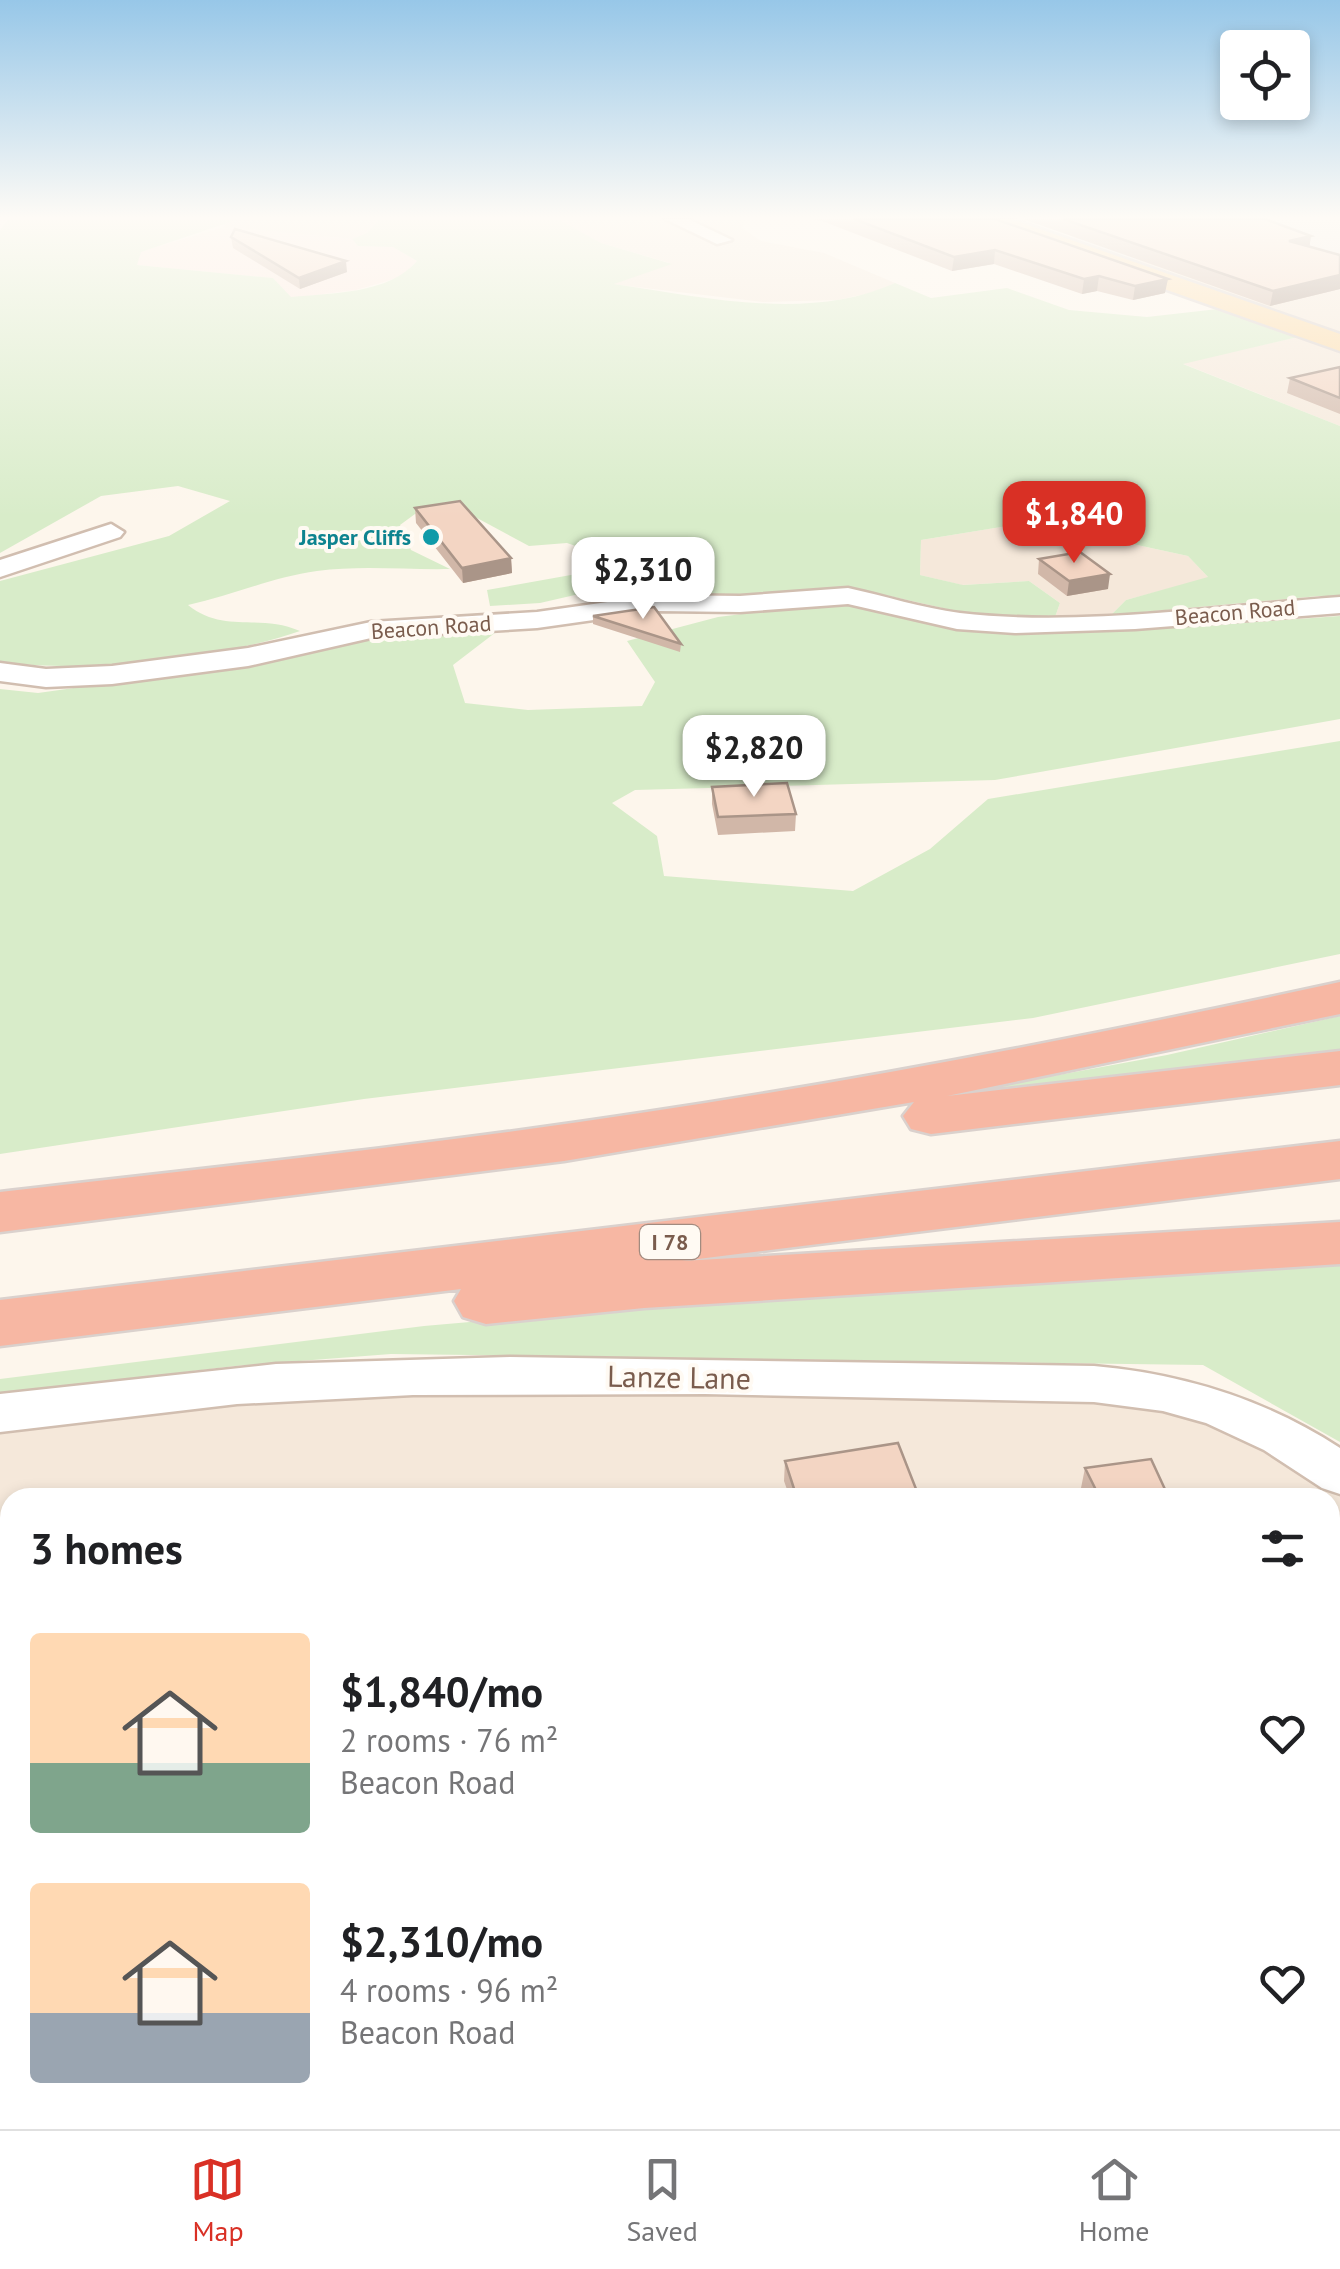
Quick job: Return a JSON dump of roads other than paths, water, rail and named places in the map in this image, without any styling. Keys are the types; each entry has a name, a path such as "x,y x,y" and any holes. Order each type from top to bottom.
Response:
{"highway":[{"path":"0,1212 446,1159 644,1130 1023,1065 1340,998"},
{"path":"0,1226 1340,1068"},
{"name":"I 78","path":"0,1323 1340,1160"},
{"path":"0,1348 644,1286 1340,1243"}],"main road":[{"path":"1270,318 1340,343"}],"street":[{"path":"0,569 111,532"},
{"name":"Beacon Road","path":"0,672 46,678 112,674 248,657 371,630 537,620 646,604 740,604 848,596 957,621 1015,625 1135,621 1340,605"},
{"name":"Lanze Lane","path":"0,1413 163,1392 312,1380 460,1375 1094,1384 1146,1388 1216,1406 1292,1440 1340,1474"}],"place":[{"name":"Jasper Cliffs","path":"431,537"}]}
